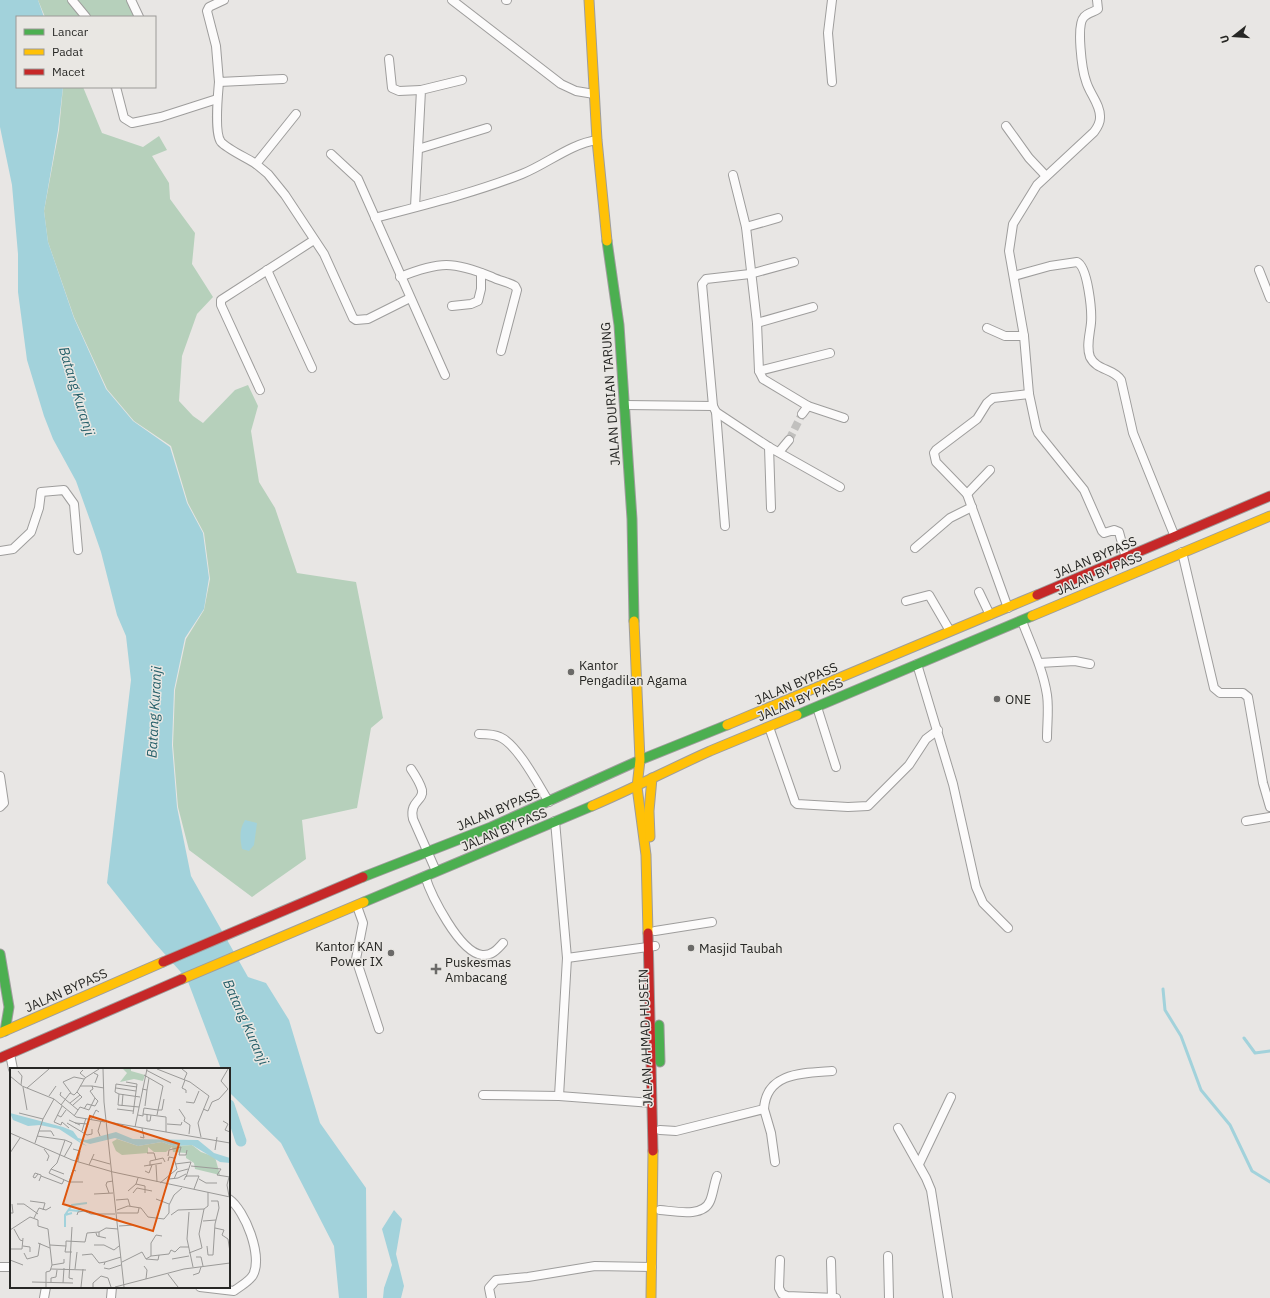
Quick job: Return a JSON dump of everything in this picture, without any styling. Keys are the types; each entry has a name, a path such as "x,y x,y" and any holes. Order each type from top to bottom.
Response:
{"main road":[{"name":"JALAN DURIAN TARUNG","path":"589,0 597,140 604,216 619,325 632,519 634,642 640,760 637,787"},
{"name":"JALAN BYPASS","path":"3,1032 331,889 428,852 549,802 640,760 714,732 1270,496"},
{"name":"JALAN BY PASS","path":"0,1058 146,994 637,787 652,778 711,751 1270,516"},
{"path":"1212,520 1220,537"},
{"path":"918,645 926,660"},
{"name":"JALAN AHMAD HUSEIN","path":"652,778 649,811 655,931 652,947 652,1298"},
{"name":"JALAN AHMAD HUSEIN","path":"637,787 646,855 659,1043 659,1298"},
{"path":"0,954 9,1007 3,1032"}],"street":[{"path":"72,0 85,16"},
{"path":"132,0 139,16"},
{"path":"224,0 209,7 207,10 216,46 218,82 218,137 221,142 256,164 268,174 285,195 324,254 353,318 356,320 368,319 410,298"},
{"path":"452,0 560,84 576,91 594,94"},
{"path":"832,0 828,33 832,82"},
{"path":"1097,0 1098,9 1085,16 1080,26 1081,55 1086,81 1098,108 1100,117 1098,125 1094,132 1037,185 1013,224 1009,251 1024,336 1029,394 1038,433 1084,490 1102,532 1104,533 1114,530 1118,532 1126,558"},
{"path":"389,59 392,88 399,91 421,90 462,80"},
{"path":"218,82 283,79"},
{"path":"116,88 124,118 132,124 161,117 217,99"},
{"path":"416,207 421,90"},
{"path":"256,164 296,114"},
{"path":"1006,126 1029,158 1046,176"},
{"path":"418,149 487,128"},
{"path":"375,218 473,192 500,183 533,170 586,142 597,140"},
{"path":"331,154 358,179 400,277 445,375"},
{"path":"733,175 746,227 750,274 757,323 759,371 765,382 808,406 844,418"},
{"path":"746,227 778,218"},
{"path":"260,390 221,302 223,298 314,240"},
{"path":"725,526 702,284 706,279 750,274 794,262"},
{"path":"1014,276 1050,266 1077,262 1083,267 1086,278 1091,322 1088,342 1090,356 1100,368 1111,371 1118,375 1121,380 1133,433 1175,537"},
{"path":"400,277 421,268 449,264 468,267 511,284 516,288 501,351"},
{"path":"267,270 312,368"},
{"path":"1259,270 1270,298"},
{"path":"452,306 471,304 478,301 480,298 481,273"},
{"path":"757,323 813,307"},
{"path":"987,328 1005,336 1024,336"},
{"path":"759,371 830,353"},
{"path":"1008,608 967,494 934,460 936,450 977,419 987,403 993,398 1029,394"},
{"path":"625,405 714,409 769,447 840,487"},
{"path":"802,414 808,406"},
{"path":"779,452 789,440"},
{"path":"769,447 771,508"},
{"path":"967,494 990,470"},
{"path":"0,550 13,549 31,532 39,508 41,492 64,490 74,504 78,550"},
{"path":"915,548 950,518 972,507"},
{"path":"1182,552 1214,688 1220,693 1243,693 1248,697 1263,783 1270,807"},
{"path":"979,592 990,615"},
{"path":"906,601 929,595 950,631"},
{"path":"1022,621 1039,663 1048,696 1047,738"},
{"path":"1039,663 1069,661 1090,664"},
{"path":"917,664 953,784 976,887 983,903 1008,928"},
{"path":"817,707 836,767"},
{"path":"769,727 794,800 797,804 848,807 868,806 909,765 928,737 938,730"},
{"path":"479,734 494,736 506,741 526,765 549,802"},
{"path":"411,769 422,790 421,797 412,806 412,819 436,871"},
{"path":"0,776 5,798 4,803 0,807"},
{"path":"1246,820 1270,817"},
{"path":"555,821 567,958 561,1033 559,1096"},
{"path":"425,876 438,907 451,926 475,953 487,954 497,950 503,943"},
{"path":"357,906 363,924 356,959 379,1029"},
{"path":"655,931 712,922"},
{"path":"567,958 652,947"},
{"path":"10,1054 13,1068"},
{"path":"775,1162 769,1127 764,1109 765,1101 770,1090 782,1079 801,1073 832,1071"},
{"path":"483,1095 559,1096 652,1102"},
{"path":"919,1164 951,1097"},
{"path":"660,1130 676,1131 764,1109"},
{"path":"898,1128 919,1164 934,1200 948,1298"},
{"path":"660,1210 689,1212 702,1209 710,1202 716,1176"},
{"path":"205,1288 234,1294 253,1275 255,1256 247,1223 236,1204 230,1200"},
{"path":"888,1256 889,1298"},
{"path":"780,1260 779,1288 782,1294 787,1296 836,1298"},
{"path":"831,1261 832,1298"},
{"path":"491,1298 489,1288 496,1280 528,1277 595,1266 652,1267"},
{"path":"44,1298 46,1288"},
{"path":"111,1298 112,1288"}],"green space":[{"path":"38,0 136,0 137,16 45,16"},
{"path":"63,88 83,88 102,133 143,147 159,136 167,150 152,156 169,183 170,199 195,233 192,264 213,297 197,314 182,356 179,401 193,416 203,423 235,390 248,385 258,406 251,431 259,482 275,508 297,573 356,582 383,718 371,728 357,808 302,820 306,859 252,897 189,850 178,807 173,745 175,690 186,639 204,610 210,579 204,533 188,503 171,446 134,421 107,389 74,317 48,242 44,211 59,130"}],"water":[{"name":"Batang Kuranji","path":"0,0 38,0 44,16 16,16 16,88 63,88 58,130 44,211 48,242 74,318 106,389 133,421 170,447 187,503 203,533 209,578 204,609 185,638 174,690 172,745 177,807 191,876 248,977 266,983 289,1020 320,1123 366,1188 367,1298 339,1298 334,1246 281,1143 231,1094 230,1068 221,1068 187,979 154,942 107,883 131,680 126,636 117,615 101,552 76,481 53,439 44,416 27,360 18,292 18,254 12,185 0,127"},
{"path":"245,820 257,823 254,845 249,851 242,849 240,834"},
{"path":"394,1210 402,1219 396,1254 404,1286 401,1298 383,1298 384,1288 392,1265 382,1229"}],"waterway":[{"path":"1163,989 1165,1010 1181,1036 1201,1090 1230,1125 1252,1171 1270,1182"},
{"path":"1244,1038 1255,1053 1270,1051"},
{"path":"230,1108 241,1141"}],"tunnel":[{"path":"789,440 802,414"}],"traffic: fast":[{"path":"607,241 619,325 632,519 634,621"},
{"path":"797,715 1032,616"},
{"path":"363,877 491,827 640,760 727,725"},
{"path":"364,902 592,806"},
{"path":"0,954 9,1007 5,1031"},
{"path":"659,1025 660,1062"}],"traffic: slow":[{"path":"589,0 597,140 607,241"},
{"path":"1032,616 1270,516"},
{"path":"727,725 1037,595"},
{"path":"634,621 640,760 637,787 646,855 648,933"},
{"path":"592,806 710,751 797,715"},
{"path":"650,837 649,811 652,778"},
{"path":"182,979 364,902"},
{"path":"0,1033 163,962"},
{"path":"651,1298 653,1151"}],"traffic: jam":[{"path":"1037,595 1270,496"},
{"path":"163,962 363,877"},
{"path":"648,933 653,1151"},
{"path":"0,1058 182,979"}],"place":[{"name":"Kantor Pengadilan Agama","path":"571,672"},
{"name":"ONE","path":"997,699"},
{"name":"Masjid Taubah","path":"691,948"},
{"name":"Kantor KAN Power IX","path":"391,953"},
{"name":"Puskesmas Ambacang","path":"436,969"}]}
